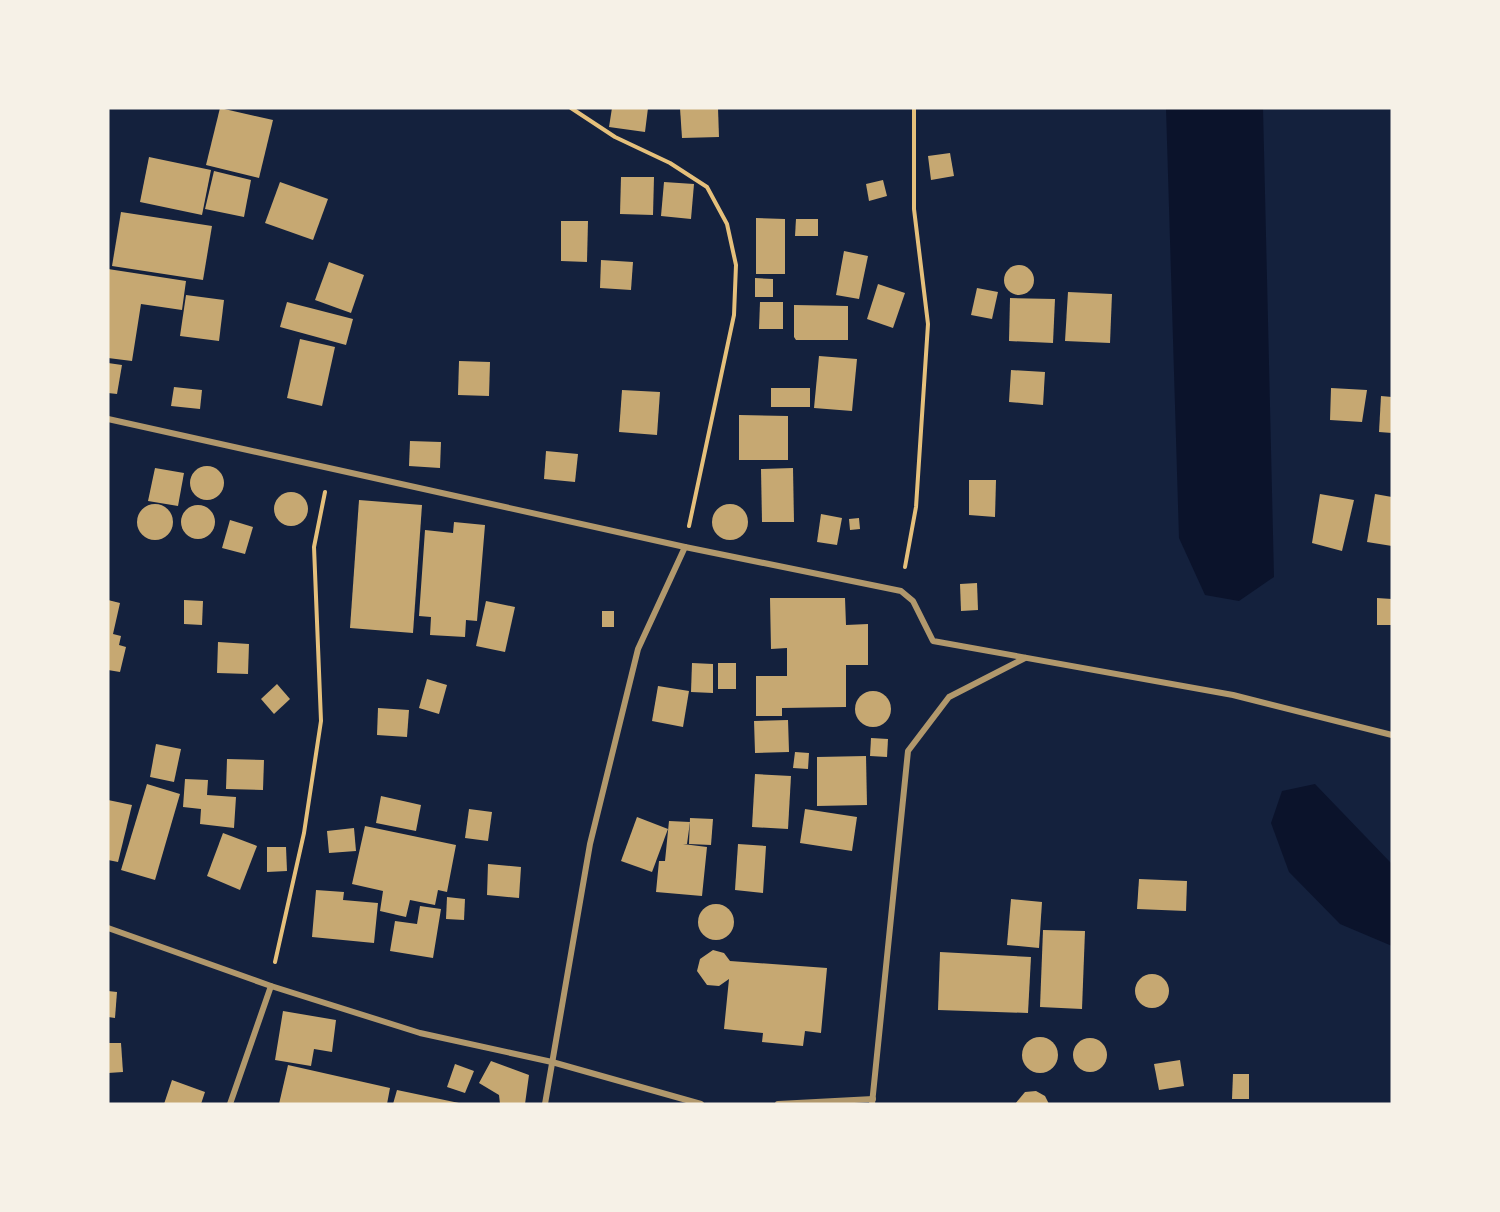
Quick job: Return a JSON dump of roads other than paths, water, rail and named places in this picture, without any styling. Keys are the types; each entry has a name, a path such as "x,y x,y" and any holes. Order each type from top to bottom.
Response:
{"street":[{"path":"108,419 685,547 901,591 913,601 933,640 1233,695 1392,735"},
{"path":"545,1104 590,844 638,649 685,547"},
{"path":"778,1104 873,1102 908,751 949,697 1026,657"},
{"path":"108,928 271,986 420,1034 552,1062 701,1104"},
{"path":"230,1104 271,986"}],"water":[{"path":"1166,108 1263,108 1274,577 1239,601 1205,595 1179,538"},
{"path":"1315,784 1392,864 1392,946 1340,924 1289,872 1271,823 1282,791"}]}
